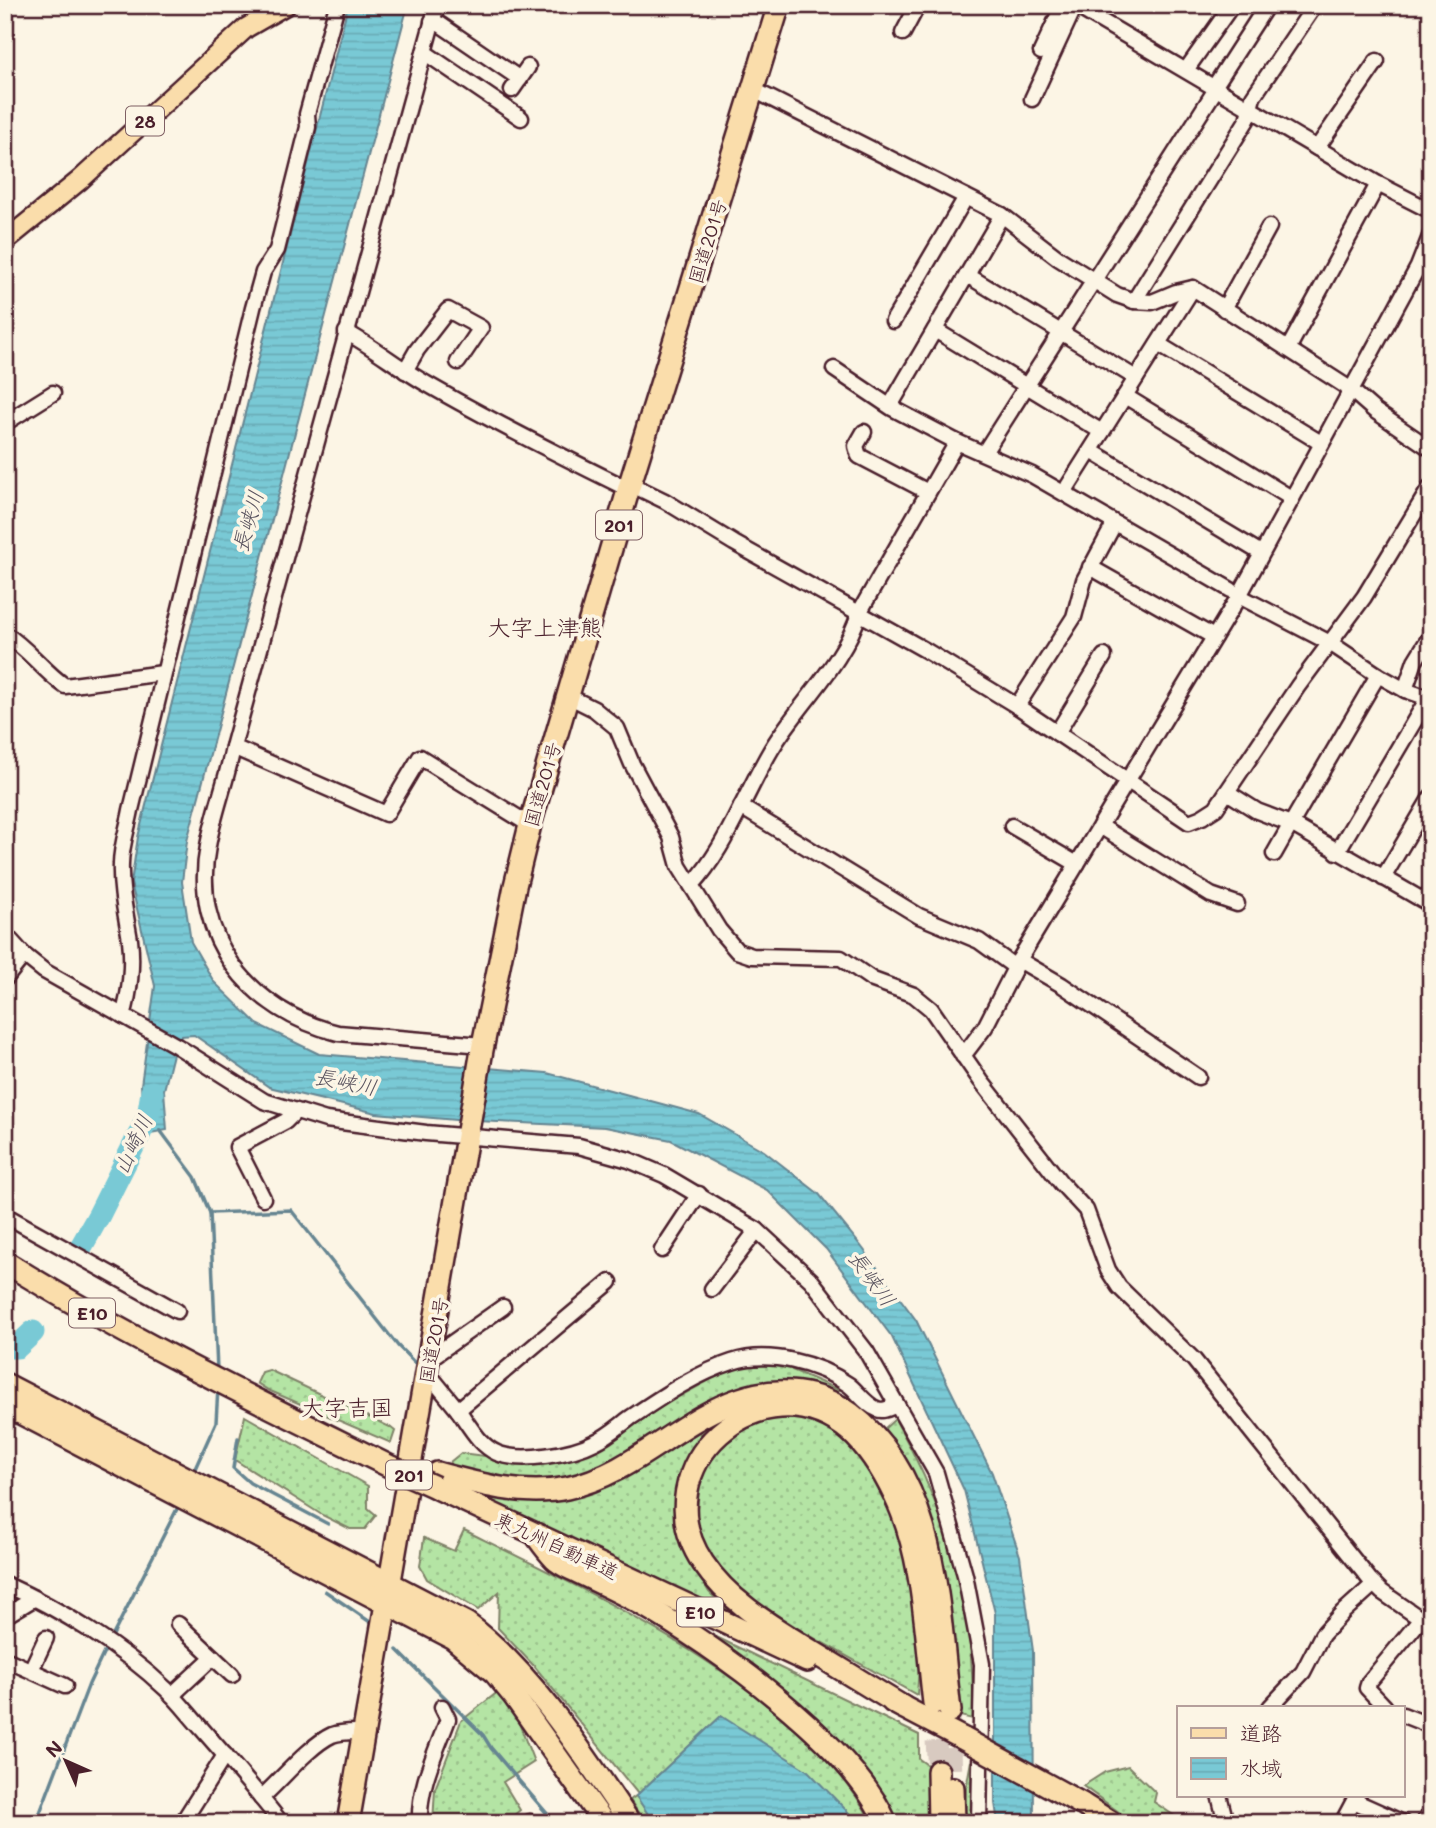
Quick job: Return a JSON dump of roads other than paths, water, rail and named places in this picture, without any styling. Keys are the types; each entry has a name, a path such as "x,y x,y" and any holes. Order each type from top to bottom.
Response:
{"highway":[{"name":"国道201号","path":"348,1823 483,1048 500,956 530,825 631,484 779,5"},
{"name":"東九州自動車道","path":"5,1262 127,1334 180,1361 436,1480 536,1535 903,1707 1112,1823"},
{"path":"5,1384 197,1494 389,1593 466,1623 509,1659 559,1722 630,1823"},
{"path":"436,1480 527,1491 565,1488 601,1478 640,1458 709,1412 741,1398 770,1391 794,1391 819,1396 840,1406 862,1422 896,1464 910,1491 920,1520 937,1601 942,1707 915,1561 899,1507 882,1471 849,1431 830,1418 810,1410 789,1407 764,1409 743,1416 725,1427 700,1454 690,1478 686,1523 697,1552 714,1578 757,1617 903,1707"},
{"path":"5,1405 173,1481"},
{"path":"536,1535 556,1561 640,1603 720,1656 813,1729 866,1790 886,1823"},
{"path":"389,1593 453,1638 495,1673 542,1733 604,1823"},
{"path":"939,1823 945,1775 954,1823"}],"main road":[{"name":"28","path":"5,241 80,180 246,28 286,5"}],"street":[{"path":"122,1016 127,1004 130,942 122,901 121,862 163,673 213,480 253,308 263,272 277,250 308,127 307,114 337,5"},
{"path":"437,5 233,747 207,846 206,882 213,930 227,958 256,991 279,1009 316,1028 338,1033 483,1048"},
{"path":"903,33 918,5"},
{"path":"1041,52 1063,5"},
{"path":"1186,70 1232,5"},
{"path":"987,448 1267,5"},
{"path":"1134,302 1251,109 1253,97 1311,11 1308,5"},
{"path":"1031,99 1075,6 1378,184 1431,211"},
{"path":"432,21 441,24 520,79"},
{"path":"424,52 521,118"},
{"path":"1317,148 1377,61"},
{"path":"754,90 1002,215 1094,282 1134,302 1152,302 1193,288 1350,389 1375,411 1431,449"},
{"path":"1288,349 1378,184"},
{"path":"893,321 965,197"},
{"path":"893,401 1002,215"},
{"path":"1224,309 1269,227"},
{"path":"963,1056 985,1027 1017,964 1214,637 1235,593 1261,553 1418,267 1431,234"},
{"path":"967,275 1136,378"},
{"path":"1068,486 1193,288"},
{"path":"405,371 417,350 449,310 481,328 458,362"},
{"path":"935,330 1102,432"},
{"path":"346,332 368,344 405,371 565,458 622,486 631,484 665,501 859,613 1017,706 1189,822 1216,808 1298,686 1364,597 1431,486"},
{"path":"1158,345 1321,443"},
{"path":"834,369 891,408 1045,482 1235,593 1331,643 1378,675 1405,690 1429,698 1337,852"},
{"path":"5,423 53,393"},
{"path":"1125,396 1291,498"},
{"path":"864,432 856,446 859,456 928,492"},
{"path":"692,885 706,870 725,840 774,745 855,627 859,613 957,442"},
{"path":"1091,451 1261,553"},
{"path":"1017,706 1074,617 1084,580 1112,528"},
{"path":"1090,567 1214,637"},
{"path":"5,634 23,645 50,676 65,686 163,673"},
{"path":"1405,690 1415,661 1427,651 1431,635"},
{"path":"1057,733 1104,656"},
{"path":"1274,854 1378,675"},
{"path":"568,696 594,709 617,728 632,764 671,837 679,866 719,930 737,951 752,956 841,958 873,980 914,995 931,1009 945,1026 963,1056 1086,1210 1108,1270 1119,1287 1194,1360 1374,1584 1426,1623 1369,1682 1367,1688 1384,1706"},
{"path":"233,747 386,814 419,757 530,825"},
{"path":"1227,792 1257,811 1291,824 1431,905"},
{"path":"1383,878 1431,797"},
{"path":"741,807 919,916 979,942 1062,985 1198,1077"},
{"path":"1012,826 1077,864"},
{"path":"1100,826 1211,895 1237,904"},
{"path":"5,934 24,955 44,971 177,1046 264,1101 326,1120 579,1146 629,1160 664,1175 757,1230 811,1280 866,1351 936,1472 965,1575 982,1664 979,1823"},
{"path":"5,979 24,955"},
{"path":"263,1198 237,1147 286,1121 296,1111"},
{"path":"662,1250 699,1194"},
{"path":"5,1216 177,1311"},
{"path":"712,1289 757,1230"},
{"path":"458,1410 610,1282"},
{"path":"503,1307 428,1366 483,1444 497,1453 522,1458 562,1453 595,1442 704,1372 735,1361 789,1360 815,1367 848,1384 877,1409 885,1410 897,1405"},
{"path":"5,1584 35,1598 129,1658 172,1695 247,1779 281,1823"},
{"path":"1271,1706 1303,1672 1322,1636 1332,1624 1374,1584"},
{"path":"5,1616 35,1598"},
{"path":"178,1624 232,1675"},
{"path":"31,1670 46,1638"},
{"path":"172,1695 213,1657"},
{"path":"5,1659 65,1686"},
{"path":"420,1823 419,1805 448,1719 442,1707"},
{"path":"1404,1715 1431,1726"},
{"path":"261,1798 320,1742 343,1732 364,1732"},
{"path":"182,1823 225,1755"},
{"path":"1220,1797 1226,1823"},
{"path":"1342,1823 1356,1798 1403,1823"},
{"path":"1423,1823 1431,1811"}],"water":[{"name":"長峡川","path":"348,5 408,5 187,841 182,882 191,942 214,982 257,1024 319,1054 547,1073 699,1114 764,1151 819,1194 916,1320 992,1473 1020,1556 1033,1651 1034,1823 998,1823 995,1803 995,1613 964,1490 892,1337 826,1249 767,1190 671,1140 605,1127 456,1120 376,1113 269,1087 194,1035 181,1036 173,1054 164,1090 167,1130 151,1133 143,1117 141,1085 155,986 131,883 138,837"},
{"path":"721,1716 808,1771 850,1814 853,1823 654,1823 636,1796"}],"waterway":[{"name":"山崎川","path":"81,1247 148,1117 152,1092"},
{"path":"160,1130 195,1177 210,1213 217,1370"},
{"path":"210,1213 291,1210 398,1346 415,1363"},
{"name":"山崎川","path":"5,1347 17,1347 33,1332"},
{"path":"193,1473 216,1422 218,1388"},
{"path":"238,1438 233,1468 250,1483 328,1524"},
{"path":"111,1639 180,1503"},
{"path":"325,1591 373,1624"},
{"path":"36,1823 89,1684 107,1646"},
{"path":"397,1650 483,1735 555,1823"}],"tunnel":[{"path":"934,1710 938,1771"},
{"path":"950,1717 952,1779"}],"district":[{"name":"大字上津熊","path":"545,627"},
{"name":"大字吉国","path":"347,1407"}]}
